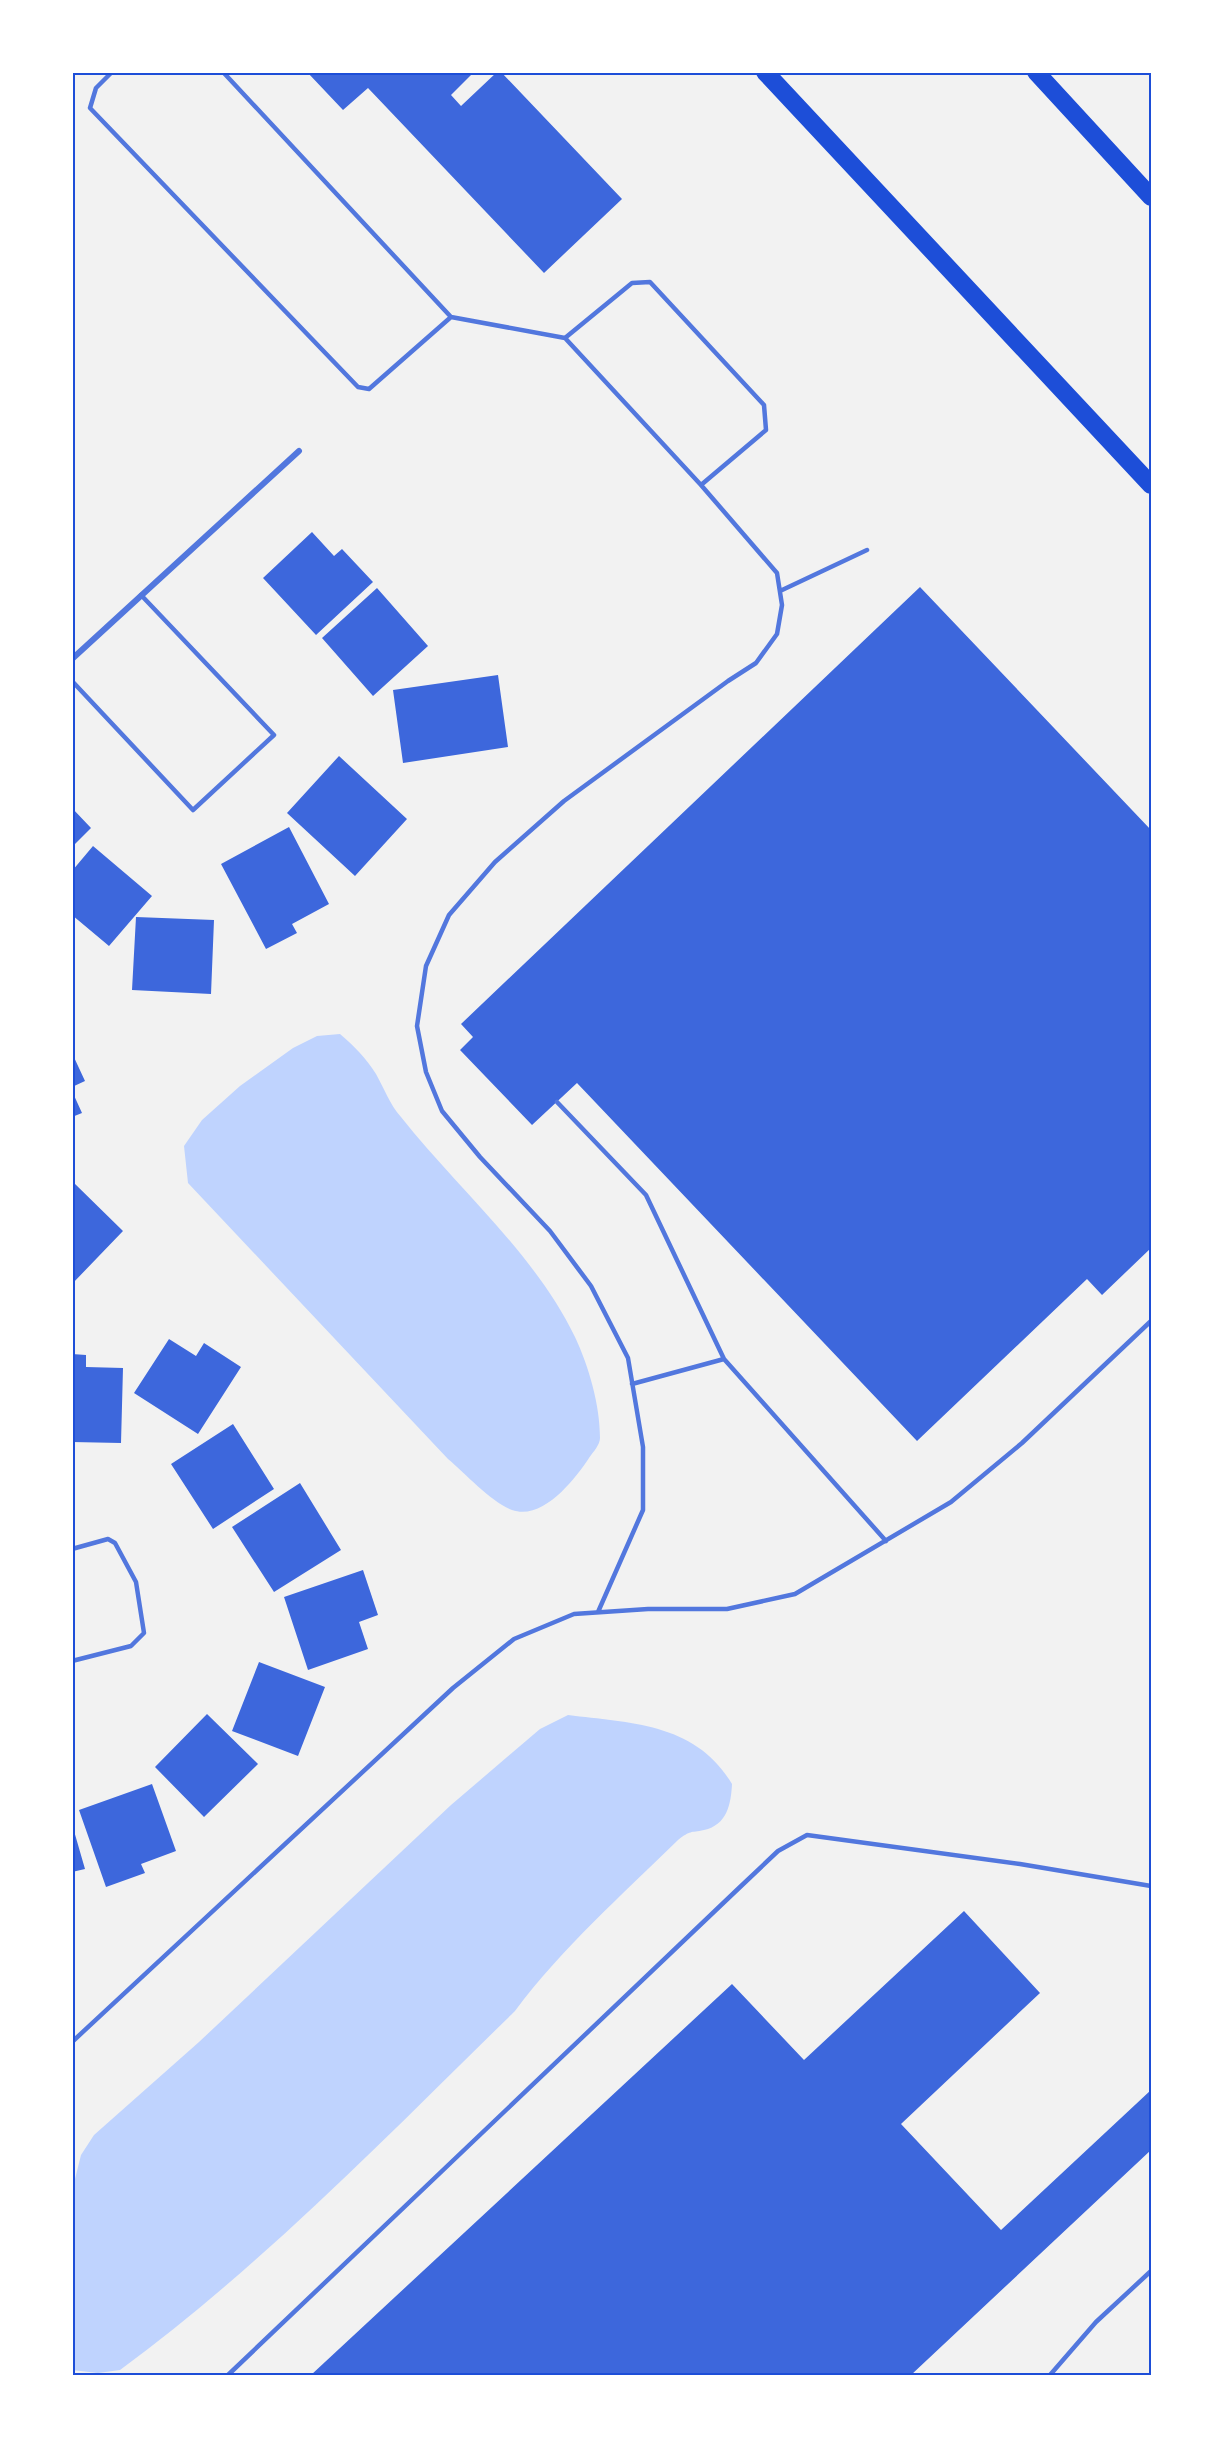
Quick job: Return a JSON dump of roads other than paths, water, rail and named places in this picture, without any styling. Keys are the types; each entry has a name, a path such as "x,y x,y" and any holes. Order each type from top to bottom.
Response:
{"highway":[{"path":"765,72 1151,485"},
{"path":"1036,72 1151,197"}],"street":[{"path":"72,659 299,451"}],"lane":[{"path":"112,72 96,88 90,108 358,387 369,389 451,317"},
{"path":"223,72 451,317 565,338 701,485 777,573 782,605 777,634 756,663 564,801 495,862 449,915 426,966 417,1026 426,1072 442,1111 480,1158 550,1231 591,1286 628,1358 643,1448 644,1510 598,1612"},
{"path":"565,338 632,283 650,282 764,405 766,430 701,485"},
{"path":"780,591 867,550"},
{"path":"72,681 193,810 274,735 141,596"},
{"path":"557,1102 646,1195 724,1359 886,1541"},
{"path":"72,2042 453,1688 514,1639 574,1614 648,1609 727,1609 795,1594 951,1502 1013,1451 1151,1321"},
{"path":"632,1384 724,1359"},
{"path":"72,1549 108,1539 115,1543 136,1582 144,1633 131,1646 72,1661"},
{"path":"228,2375 778,1851 807,1835 1020,1863 1151,1886"},
{"path":"1050,2375 1096,2322 1151,2271"}],"water":[{"path":"340,1034 360,1052 379,1079 390,1102 423,1144 494,1223 539,1278 558,1307 580,1349 596,1399 600,1441 567,1487 546,1504 535,1509 524,1512 504,1506 448,1459 188,1183 184,1146 202,1120 240,1086 293,1048 317,1036"},
{"path":"568,1715 638,1724 681,1737 700,1749 717,1764 732,1784 729,1806 723,1819 712,1827 688,1833 678,1840 572,1944 515,2011 324,2197 225,2287 120,2370 98,2373 72,2370 72,2191 81,2155 94,2135 199,2042 451,1805 540,1729"}]}
